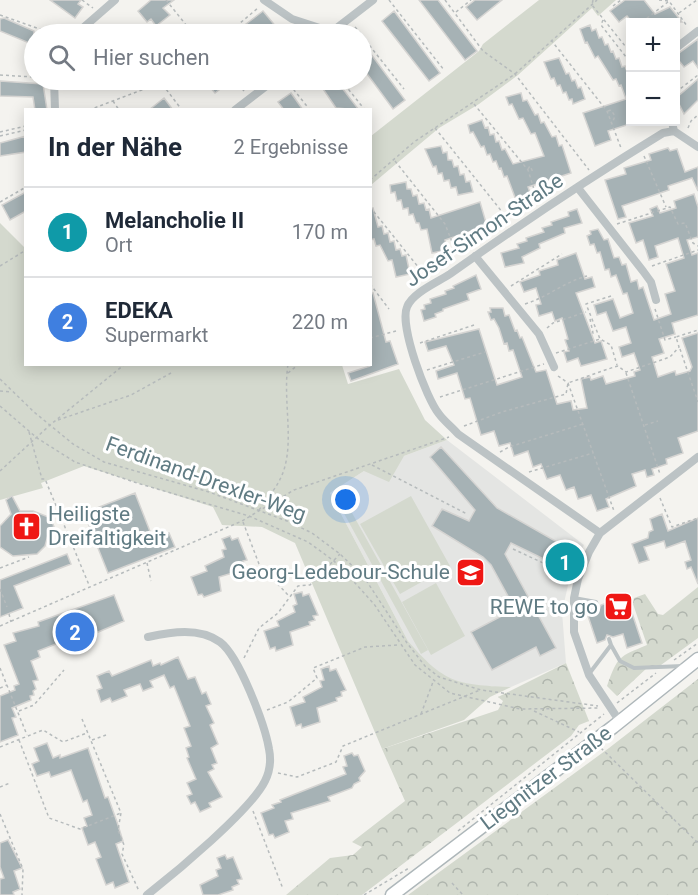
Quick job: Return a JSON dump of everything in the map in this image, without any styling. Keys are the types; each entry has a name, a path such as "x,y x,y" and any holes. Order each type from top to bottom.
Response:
{"main road":[{"name":"Liegnitzer Straße","path":"392,895 620,722 694,662"}],"street":[{"path":"87,24 115,0"},
{"path":"342,24 373,0"},
{"path":"265,1 292,19 306,24"},
{"path":"680,44 696,32"},
{"path":"54,90 55,108"},
{"path":"238,108 261,90"},
{"path":"673,126 674,131 698,147"},
{"name":"Josef-Simon-Straße","path":"600,533 458,434 439,414 431,400 411,346 406,330 405,310 408,303 475,256 663,133 674,131"},
{"path":"578,188 651,282 656,300"},
{"path":"475,256 539,334 552,361"},
{"path":"620,722 589,675 574,632 574,598 578,579 600,533 698,457"},
{"path":"147,895 157,892 249,802 265,782 269,771 270,750 238,665 219,642 208,636 175,632 148,637"}],"lane":[{"path":"574,598 596,602 597,606"},
{"path":"609,639 620,661 634,668 662,669 694,662"},
{"path":"589,675 611,645"}],"path":[{"path":"82,0 96,15 101,24"},
{"path":"166,0 185,24"},
{"path":"389,0 444,70"},
{"path":"445,0 483,51 514,74 595,177"},
{"path":"455,13 471,0"},
{"path":"592,4 593,0"},
{"path":"372,178 435,128 474,104 514,74 597,0"},
{"path":"613,6 621,0"},
{"path":"659,0 669,1 696,32"},
{"path":"678,14 697,0"},
{"path":"239,24 265,1"},
{"path":"647,18 669,1"},
{"path":"592,4 626,47"},
{"path":"0,15 26,24"},
{"path":"603,18 601,25 626,57"},
{"path":"348,19 352,24"},
{"path":"551,40 607,111 619,146 626,157"},
{"path":"372,49 404,89"},
{"path":"0,75 24,76"},
{"path":"680,88 698,75"},
{"path":"94,108 142,90"},
{"path":"166,90 180,108"},
{"path":"243,90 250,98"},
{"path":"294,90 308,108"},
{"path":"349,90 363,108"},
{"path":"113,101 118,108"},
{"path":"474,104 528,170 537,199"},
{"path":"607,111 611,110 615,116 612,124"},
{"path":"683,136 691,121 698,115"},
{"path":"0,132 24,126"},
{"path":"435,128 507,218"},
{"path":"0,136 24,130"},
{"path":"641,147 666,207"},
{"path":"394,159 445,224 456,252"},
{"path":"528,170 530,166 533,172"},
{"path":"0,202 24,188"},
{"path":"608,227 670,207 678,224 685,224 693,243 698,246"},
{"path":"372,209 423,273"},
{"path":"643,271 698,250"},
{"path":"0,266 24,251"},
{"path":"503,291 562,254"},
{"path":"516,307 547,297 553,290 587,276"},
{"path":"372,286 390,309"},
{"path":"611,296 585,304 600,339 611,345 618,366 626,372 663,483"},
{"path":"656,300 654,307 666,340 698,330"},
{"path":"539,334 553,323 588,312"},
{"path":"411,346 474,325"},
{"path":"372,338 406,330"},
{"path":"676,337 698,402"},
{"path":"431,400 552,361 600,339"},
{"path":"626,372 670,357 679,347"},
{"path":"421,372 485,352"},
{"path":"552,361 557,375 568,383 618,519"},
{"path":"0,471 57,419 123,366"},
{"path":"259,511 280,481 285,466 288,366"},
{"path":"286,374 296,366"},
{"path":"568,383 618,366"},
{"path":"57,419 131,395 171,373"},
{"name":"Ferdinand-Drexler-Weg","path":"0,379 50,425 74,444 104,462 209,492 312,533 340,554 364,577 425,666 439,677 481,690 610,708"},
{"path":"0,626 242,521 294,490 458,434 464,426 483,419 566,394 568,383"},
{"path":"0,391 13,392"},
{"path":"0,406 28,432 75,462 249,516 308,542 334,561 374,604 415,665 450,693 465,698 534,710 610,708"},
{"path":"644,426 658,421"},
{"path":"491,458 509,447 583,424"},
{"path":"28,432 30,445 42,478 45,479 89,586"},
{"path":"523,480 529,472 593,453"},
{"path":"370,464 467,514"},
{"path":"655,490 672,527 698,518"},
{"path":"242,521 259,564 289,596"},
{"path":"513,549 578,579"},
{"path":"238,665 248,654 259,628 278,613 298,586 310,585 340,554"},
{"path":"0,568 29,557"},
{"path":"147,562 151,581"},
{"path":"0,589 7,607"},
{"path":"9,614 11,622"},
{"path":"451,836 579,732 698,643"},
{"path":"258,714 288,702 317,678 313,668 365,647 400,645"},
{"path":"0,668 27,736"},
{"path":"18,711 34,705 64,670"},
{"path":"420,715 434,681"},
{"path":"0,688 7,685"},
{"path":"269,771 297,777 336,762 343,746 481,690"},
{"path":"534,710 579,732"},
{"path":"82,719 121,813 118,830 124,845 122,854 141,895"},
{"path":"0,747 43,730 63,742 88,733"},
{"path":"91,740 106,735"},
{"path":"19,740 49,818 80,829 121,813"},
{"path":"595,741 616,765 698,843"},
{"path":"0,787 10,783"},
{"path":"249,802 283,889"},
{"path":"0,814 23,869 22,895"},
{"path":"364,895 413,866"},
{"path":"452,883 463,895"}],"shaded area":[{"name":"Georg-Ledebour-Schule","path":"447,440 584,545 573,563 562,612 566,663 511,687 475,686 446,678 422,658 408,641 330,493 364,471"}],"green space":[{"path":"539,0 616,0 598,16 592,8 518,75 479,104 439,128 372,184 372,135 479,51 483,44"},
{"path":"0,223 24,247 24,366 342,366 348,384 399,369 425,420 447,440 404,456 389,482 364,471 330,493 408,641 421,655 442,673 464,683 511,687 490,697 464,720 382,749 295,543 262,527 222,525 213,507 84,466 41,483 43,488 0,500"},
{"path":"341,493 428,650 421,654 335,497"},
{"path":"411,496 450,566 400,594 360,524"},
{"path":"436,583 465,636 431,655 402,602"},
{"path":"698,587 698,638 661,665 648,667 617,696 607,686 614,668 625,655 647,645 633,604 634,598 645,594 658,614 663,615"},
{"path":"566,663 589,721 579,725 571,736 362,895 286,895 330,858 353,855 362,847 352,842 405,801 382,749 498,710 503,701 498,697"},
{"path":"698,679 698,895 408,895 609,748"}],"building":[{"path":"50,0 81,0 78,4 83,7 75,18"},
{"path":"151,0 174,0 163,8 170,15 159,24 155,24 151,19 147,22 138,11"},
{"path":"419,0 438,0 477,51 465,60"},
{"path":"475,0 502,0 477,20 466,7"},
{"path":"625,0 644,0 655,14 670,7 679,18 629,18 627,16 619,22 610,11"},
{"path":"263,11 274,24 246,24"},
{"path":"394,11 440,73 429,81 382,21"},
{"path":"4,18 24,27 24,41 0,31 0,19"},
{"path":"590,25 592,31 596,29 599,38 602,37 605,45 608,44 616,59 619,58 622,67 625,66 626,99 621,85 619,86 616,79 613,80 598,56 595,58 587,42 585,43 580,29"},
{"path":"698,39 698,68 693,61 684,67 680,62 680,52"},
{"path":"372,55 405,100 393,109 372,81"},
{"path":"559,58 566,74 569,73 572,81 575,80 578,88 581,87 585,99 573,104 566,92 563,93 560,85 557,86 554,78 551,79 544,62"},
{"path":"698,79 698,100 684,114 680,106 680,95"},
{"path":"0,81 24,83 24,90 44,90 47,108 35,108 33,97 0,96"},
{"path":"324,90 344,90 357,108 336,108"},
{"path":"291,93 302,108 282,108 278,102"},
{"path":"521,93 523,101 527,100 535,115 538,114 541,123 544,122 552,137 556,136 559,146 562,145 571,173 528,187 531,195 516,200 507,176 504,177 501,168 499,169 496,161 493,162 490,154 487,155 484,146 481,147 473,132 470,133 468,125 482,120 485,128 488,127 490,135 494,134 496,142 499,141 502,150 505,149 513,164 544,156 535,133 531,134 523,118 519,119 506,97"},
{"path":"164,98 172,108 152,108"},
{"path":"626,99 626,125 608,131 611,140 595,146 583,113"},
{"path":"24,137 24,152 0,156 0,143"},
{"path":"441,146 443,153 447,152 448,160 452,160 454,167 458,166 460,175 464,174 466,182 470,181 473,192 458,195 456,187 451,188 449,180 444,181 442,173 438,174 436,166 433,167 425,149"},
{"path":"668,148 670,151 677,149 685,172 698,167 698,191 692,178 668,186 669,190 622,206 626,217 618,219 605,180 626,174 624,168 651,160 649,154"},
{"path":"406,182 407,189 411,189 413,196 417,195 419,204 424,203 426,210 429,209 431,218 480,202 487,226 445,240 447,250 432,253 427,229 421,230 413,214 409,215 408,208 403,209 401,200 397,201 395,192 391,193 390,185"},
{"path":"24,193 24,212 10,220 2,205"},
{"path":"694,194 698,207 698,237 687,240 692,255 698,253 698,315 672,323 675,334 659,339 664,353 652,357 658,377 675,371 676,375 690,371 692,367 682,338 698,333 698,431 678,438 683,453 666,459 667,464 652,469 654,475 647,477 645,470 632,474 636,486 606,499 609,507 597,511 591,495 578,499 574,487 566,490 560,475 547,479 541,464 533,467 528,451 514,456 510,443 499,446 494,431 481,435 470,398 465,399 457,373 438,379 436,371 454,365 446,346 428,351 425,342 479,329 497,385 522,377 513,350 509,351 507,343 504,344 499,328 494,319 491,320 488,312 491,312 490,308 503,308 505,316 509,315 515,331 517,330 520,338 522,337 536,372 546,370 557,404 571,401 573,410 587,408 581,379 590,377 591,380 603,376 606,384 635,376 634,372 640,370 634,353 622,357 619,347 631,343 626,327 613,331 606,312 597,315 594,305 613,299 620,318 633,313 627,293 623,294 616,275 611,277 609,269 605,270 600,252 597,253 594,244 590,245 587,236 591,234 590,231 598,229 604,240 608,239 614,258 619,257 622,265 626,264 631,282 637,280 639,289 643,287 654,320 671,314 665,294 675,291 666,264 684,258 678,238 655,246 658,257 649,260 643,240 636,243 629,223 653,216 650,209 657,206 660,213 676,208 674,201"},
{"path":"372,208 378,227 382,226 384,234 388,233 390,242 394,241 396,250 400,249 402,256 406,255 410,274 396,277 392,260 388,261 380,245 376,246 374,239 372,240"},
{"path":"577,209 582,223 564,228 565,233 539,244 540,248 522,257 524,263 505,267 501,253 519,248 517,244 527,241 526,238 544,232 542,228 552,225 551,222 569,216 568,212"},
{"path":"576,253 585,279 592,277 595,287 576,293 595,343 601,341 607,359 581,366 578,358 567,362 564,352 569,351 565,340 568,339 562,318 555,321 552,312 539,316 536,305 541,304 536,288 524,292 520,282 540,275 539,271 558,265 557,260"},
{"path":"476,275 481,289 467,294 469,300 443,309 435,314 436,317 424,321 421,310 425,309 424,305 431,303 430,299 446,294 445,291"},
{"path":"372,293 386,342 390,341 398,364 351,381 348,373 372,366"},
{"path":"441,447 497,508 566,547 556,565 511,543 505,554 556,648 540,656 536,647 492,670 471,632 515,609 491,565 483,557 432,526 442,509 469,521 475,510 430,457"},
{"path":"135,493 153,539 169,533 175,547 108,573 84,513"},
{"name":"Heiligste Dreifaltigkeit","path":"12,496 20,511 33,511 51,518 54,527 50,528 45,546 37,554 13,556 0,547 0,526 11,514 6,500"},
{"path":"662,514 668,531 698,518 698,584 691,567 687,569 685,562 691,560 685,541 666,548 664,541 644,547 649,560 639,563 632,544 648,538 649,532 653,530 650,519"},
{"path":"230,536 232,540 238,538 247,560 243,561 244,565 237,567 239,571 219,577 221,591 204,597 202,594 198,595 191,577 207,571 205,566 224,557 222,550 226,549 222,539"},
{"path":"67,554 71,564 14,586 23,608 0,617 0,580"},
{"path":"302,592 303,596 309,594 318,615 313,616 315,620 309,622 310,625 290,632 293,645 276,651 275,647 270,649 264,631 279,626 277,621 295,612 293,606 297,604 294,594"},
{"path":"114,595 124,621 75,642 74,637 38,651 40,657 31,661 38,680 33,681 36,689 33,691 34,695 30,696 31,700 12,708 16,717 12,718 18,735 0,742 0,696 15,690 14,686 19,684 4,645 16,641 13,633 39,626 38,622"},
{"path":"622,598 624,606 629,604 642,643 627,648 623,634 613,637 607,635 605,640 597,643 586,610 593,607 599,610 601,605"},
{"path":"178,657 188,679 195,677 202,694 206,692 211,704 206,706 214,723 210,725 218,744 211,748 217,763 212,765 214,769 208,772 222,797 209,803 211,807 200,812 195,802 191,804 187,796 192,794 187,783 196,779 187,758 189,757 186,748 191,746 184,728 190,726 174,686 170,688 164,675 150,681 153,687 143,691 140,684 124,690 127,696 112,702 110,698 101,702 97,690 102,688 97,676 109,671 112,676 151,660 153,666"},
{"path":"329,666 330,671 336,669 346,690 341,692 342,696 336,698 337,701 317,708 320,722 302,728 301,724 296,726 290,707 305,702 303,697 322,687 320,681 324,680 321,669"},
{"path":"47,743 53,758 60,755 60,758 88,748 123,841 116,844 129,882 115,888 113,882 106,885 96,859 101,857 95,842 88,845 82,828 87,826 84,818 92,815 87,800 83,802 71,770 51,777 49,772 37,776 32,764 39,761 34,748"},
{"path":"352,753 354,756 358,755 365,771 359,778 360,781 352,788 328,797 330,801 291,813 293,819 285,821 289,832 275,838 273,834 269,835 261,813 274,808 272,805 281,802 280,800 346,774 343,767 347,766 344,756"},
{"path":"8,840 22,868 14,871 20,889 13,892 14,895 0,895 0,879 4,878 0,867 0,843"},
{"path":"225,855 227,859 233,857 242,879 237,880 239,884 232,887 233,890 218,895 203,895 200,885 218,876 216,870 221,868 217,858"}],"place":[{"name":"Heiligste Dreifaltigkeit","path":"27,526"},
{"name":"Melancholie II","path":"565,562"},
{"name":"Georg-Ledebour-Schule","path":"471,572"},
{"name":"REWE to go","path":"619,607"},
{"name":"EDEKA","path":"75,632"}]}
